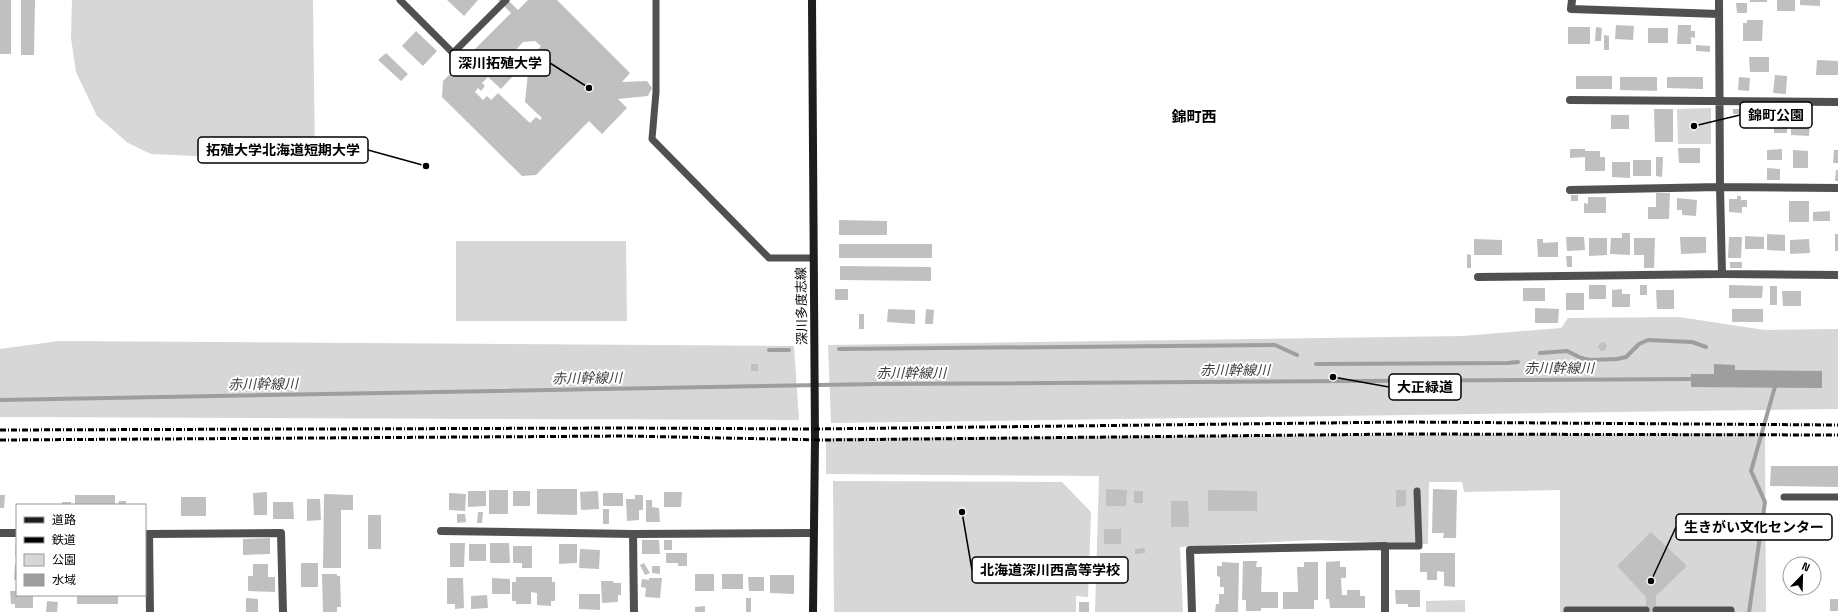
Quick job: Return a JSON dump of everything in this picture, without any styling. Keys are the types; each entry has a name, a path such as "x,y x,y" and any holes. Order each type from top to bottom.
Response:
{"main road":[{"name":"深川多度志線","path":"812,0 814,440 813,612"}],"street":[{"path":"1572,0 1571,10 1719,14"},
{"path":"1719,0 1722,274"},
{"path":"1570,100 1838,102"},
{"path":"1570,190 1720,187 1838,188"},
{"path":"1478,277 1838,274"},
{"path":"441,531 633,534 813,533"},
{"path":"0,533 16,533"},
{"path":"150,612 147,534 282,533 283,612"},
{"path":"633,534 634,612"},
{"path":"1192,612 1190,550 1386,546 1385,612"}],"lane":[{"path":"400,0 453,53 506,0"},
{"path":"656,0 656,92 652,139 769,258 813,258"},
{"path":"1386,546 1419,546 1417,491"},
{"path":"1784,497 1838,497"},
{"path":"1567,612 1567,610 1646,610"},
{"path":"1656,610 1731,610 1731,612"}],"green space":[{"path":"72,0 313,0 315,162 151,154 128,143 97,116 76,72 71,38"},
{"path":"1711,108 1711,144 1678,144 1677,109"},
{"path":"456,241 626,241 627,321 456,321"},
{"path":"1679,317 1765,330 1838,329 1838,409 831,423 828,345 1463,336 1561,328 1568,318"},
{"path":"59,341 794,346 799,420 0,417 0,349"},
{"path":"1765,433 1766,612 1560,612 1560,490 1464,492 1462,482 1429,482 1428,544 1314,540 1180,547 1183,612 1095,612 1099,476 826,474 826,438"},
{"path":"833,481 1062,482 1091,512 1088,597 1076,596 1076,612 834,612"},
{"path":"1465,600 1465,612 1426,612 1426,601"}],"water":[{"path":"1714,364 1735,365 1735,370 1822,371 1822,388 1691,387 1691,374 1714,374"}],"building":[{"path":"0,0 11,0 11,54 0,54"},
{"path":"21,0 35,0 34,55 21,55"},
{"path":"447,0 478,0 464,16"},
{"path":"498,0 508,0 518,10 528,0 557,0 630,73 622,82 647,81 652,88 648,96 618,99 627,108 602,134 589,121 536,175 522,176 442,97 443,81 511,13","holes":["535,41 541,46 534,54 540,59 528,73 525,102 542,118 540,120 536,117 530,123 498,93 491,100 487,96 483,100 475,92 478,88 481,91 485,86 482,83 488,77 501,89 527,61 515,51 523,42"]},
{"path":"1750,0 1767,0 1767,2 1750,2"},
{"path":"1777,0 1795,0 1795,11 1777,11"},
{"path":"1800,0 1820,0 1820,6 1800,5"},
{"path":"1736,3 1747,3 1747,13 1737,13"},
{"path":"1747,20 1763,20 1762,41 1743,41 1743,23 1747,23"},
{"path":"1616,25 1634,26 1633,40 1615,39"},
{"path":"1678,25 1691,25 1691,31 1695,31 1695,38 1691,37 1691,44 1677,44"},
{"path":"1568,27 1590,27 1590,44 1568,44"},
{"path":"1596,27 1602,28 1601,41 1595,41"},
{"path":"1648,28 1668,28 1668,43 1648,43"},
{"path":"416,31 437,51 423,66 402,46"},
{"path":"1604,35 1609,36 1609,50 1604,50"},
{"path":"1696,45 1710,46 1710,52 1696,51"},
{"path":"386,53 408,74 401,81 378,60"},
{"path":"1749,57 1769,57 1769,72 1750,72"},
{"path":"1817,60 1838,61 1838,75 1816,75"},
{"path":"1775,75 1787,76 1786,94 1773,93"},
{"path":"1576,76 1612,76 1612,89 1576,89"},
{"path":"1620,77 1657,77 1657,91 1620,90"},
{"path":"1667,77 1703,77 1703,89 1667,88"},
{"path":"1739,77 1750,78 1749,91 1738,90"},
{"path":"1654,109 1673,109 1673,142 1655,142"},
{"path":"1733,109 1741,109 1741,114 1733,114"},
{"path":"1768,111 1787,111 1787,133 1774,133 1774,121 1768,121"},
{"path":"1611,115 1629,115 1629,129 1611,129"},
{"path":"1791,120 1810,120 1809,136 1791,135"},
{"path":"1678,148 1700,148 1700,163 1679,163"},
{"path":"1570,149 1600,151 1600,157 1605,157 1605,171 1585,171 1585,157 1570,158"},
{"path":"1782,149 1782,160 1767,160 1767,150"},
{"path":"1793,150 1808,151 1808,168 1793,168"},
{"path":"1834,150 1838,150 1838,163 1833,163"},
{"path":"1656,157 1663,157 1662,177 1656,176"},
{"path":"1633,160 1651,160 1651,176 1633,176"},
{"path":"1612,162 1630,162 1630,178 1612,177"},
{"path":"1767,168 1780,169 1780,180 1767,180"},
{"path":"1836,170 1838,170 1838,181 1835,181"},
{"path":"1656,193 1670,193 1669,219 1648,219 1648,207 1656,207"},
{"path":"1571,195 1578,195 1578,201 1571,201"},
{"path":"1737,196 1741,196 1741,200 1747,200 1747,207 1742,207 1742,213 1729,212 1729,199 1737,199"},
{"path":"1588,197 1606,197 1606,213 1584,213 1584,203 1588,204"},
{"path":"1677,198 1697,200 1696,216 1682,215 1682,210 1677,210"},
{"path":"1789,201 1809,201 1809,222 1789,222"},
{"path":"1830,211 1830,221 1813,221 1813,212"},
{"path":"839,220 887,221 887,235 839,235"},
{"path":"1622,233 1630,233 1630,255 1610,254 1611,238 1622,238"},
{"path":"1767,234 1785,235 1785,251 1767,250"},
{"path":"1835,234 1838,234 1838,251 1835,251"},
{"path":"1745,236 1764,237 1764,249 1745,249"},
{"path":"1566,237 1584,237 1585,250 1567,251"},
{"path":"1680,237 1706,237 1706,253 1681,254"},
{"path":"1729,237 1742,237 1741,258 1728,258"},
{"path":"1589,238 1607,238 1607,255 1589,256"},
{"path":"1634,238 1655,238 1654,268 1644,268 1644,255 1634,255"},
{"path":"1474,239 1502,240 1502,255 1474,255"},
{"path":"1537,239 1543,239 1543,243 1558,242 1558,257 1538,257"},
{"path":"1809,239 1810,253 1790,254 1790,240"},
{"path":"839,244 932,244 932,258 839,258"},
{"path":"1467,254 1471,255 1471,268 1467,268"},
{"path":"1566,256 1572,256 1572,267 1567,267"},
{"path":"1730,262 1742,262 1742,268 1730,268"},
{"path":"840,266 931,267 931,281 840,280"},
{"path":"1589,285 1606,285 1606,299 1589,299"},
{"path":"1640,285 1647,285 1647,295 1640,295"},
{"path":"1729,285 1763,286 1762,298 1729,298"},
{"path":"1770,286 1777,286 1777,305 1770,305"},
{"path":"1523,288 1545,288 1545,301 1523,301"},
{"path":"835,289 848,289 848,300 835,300"},
{"path":"1622,289 1622,294 1630,294 1630,307 1612,307 1612,290"},
{"path":"1656,290 1674,290 1674,309 1657,309"},
{"path":"1782,291 1801,291 1801,306 1783,306"},
{"path":"1566,293 1584,293 1584,310 1566,310"},
{"path":"1535,308 1559,309 1558,323 1535,323"},
{"path":"888,309 915,310 915,324 887,322"},
{"path":"926,309 934,310 933,324 925,324"},
{"path":"1732,309 1763,309 1763,322 1732,322"},
{"path":"859,314 864,314 864,329 859,329"},
{"path":"1604,342 1607,346 1605,350 1601,351 1598,347 1600,343"},
{"path":"751,364 758,364 758,371 751,371"},
{"path":"1771,466 1838,466 1838,487 1770,486"},
{"path":"537,489 577,489 577,515 537,514"},
{"path":"1106,489 1127,490 1126,506 1106,506"},
{"path":"1433,489 1457,490 1456,538 1443,538 1444,533 1432,533"},
{"path":"489,490 508,490 508,514 489,514"},
{"path":"1208,490 1257,491 1257,511 1208,511"},
{"path":"1396,490 1406,490 1406,506 1396,507"},
{"path":"468,491 486,491 486,506 468,507"},
{"path":"513,491 530,491 530,506 513,506"},
{"path":"598,491 599,509 581,510 580,492"},
{"path":"1134,491 1143,491 1143,503 1134,503"},
{"path":"267,492 267,515 254,515 253,493"},
{"path":"664,492 682,492 681,507 664,507"},
{"path":"449,493 466,494 465,511 449,510"},
{"path":"603,493 623,493 623,506 603,506"},
{"path":"324,494 353,495 353,510 341,510 341,568 323,568"},
{"path":"0,495 5,495 4,508 0,508"},
{"path":"75,495 115,495 115,504 75,504"},
{"path":"635,495 643,495 643,510 639,510 639,520 627,521 626,499 635,499"},
{"path":"181,497 206,497 206,516 181,516"},
{"path":"307,499 320,499 321,520 307,521"},
{"path":"646,500 652,500 652,507 659,508 660,522 646,522"},
{"path":"119,501 126,501 126,504 118,504"},
{"path":"1171,501 1188,501 1189,527 1171,527"},
{"path":"62,502 71,502 71,504 62,504"},
{"path":"273,502 293,502 294,519 273,519"},
{"path":"603,509 609,509 609,524 603,524"},
{"path":"478,512 483,512 482,523 477,523"},
{"path":"1719,513 1739,514 1739,528 1719,527"},
{"path":"457,514 465,514 466,522 457,523"},
{"path":"368,515 381,515 381,549 368,549"},
{"path":"1104,529 1121,529 1121,544 1104,544"},
{"path":"1651,532 1687,566 1656,596 1656,612 1646,612 1646,597 1617,566"},
{"path":"270,538 270,554 243,555 243,539"},
{"path":"642,540 659,540 660,554 642,554"},
{"path":"664,540 672,540 672,550 664,550"},
{"path":"450,543 465,543 464,567 450,567"},
{"path":"490,543 509,543 510,563 490,563"},
{"path":"469,544 486,544 486,561 469,561"},
{"path":"559,544 577,544 577,563 559,564"},
{"path":"513,546 532,546 532,568 522,568 522,563 513,563"},
{"path":"1145,548 1145,553 1135,554 1135,549"},
{"path":"580,549 600,550 599,569 579,568"},
{"path":"666,553 687,553 687,566 678,566 678,563 666,563"},
{"path":"1420,553 1455,553 1455,587 1444,586 1444,572 1437,571 1437,580 1427,580 1427,572 1420,572"},
{"path":"1243,561 1257,561 1256,567 1262,567 1261,592 1278,592 1278,608 1261,608 1261,611 1246,611 1246,600 1242,600"},
{"path":"1340,561 1340,567 1346,567 1346,578 1341,578 1342,595 1347,595 1347,590 1360,590 1360,596 1365,596 1365,608 1330,608 1329,599 1326,599 1326,562"},
{"path":"1222,562 1239,563 1238,612 1215,612 1216,604 1219,604 1219,594 1224,594 1224,587 1220,587 1220,577 1217,576 1217,566 1222,566"},
{"path":"1304,562 1318,562 1318,600 1314,600 1314,609 1283,609 1283,592 1298,592 1297,567 1304,567"},
{"path":"301,563 318,563 318,587 301,587"},
{"path":"644,563 650,573 645,575 640,565"},
{"path":"15,564 16,564 16,580 14,580"},
{"path":"253,564 268,564 268,577 275,577 275,592 248,591 248,576 253,576"},
{"path":"652,566 660,566 660,574 652,573"},
{"path":"322,574 337,574 337,576 340,576 341,607 337,607 337,612 323,612"},
{"path":"695,574 714,574 714,591 695,591"},
{"path":"722,574 743,574 743,589 722,589"},
{"path":"770,575 794,575 794,594 770,593"},
{"path":"516,577 552,577 552,582 555,582 555,601 551,601 551,606 537,605 537,593 531,592 531,604 516,604 516,601 512,601 512,582 516,582"},
{"path":"748,577 764,577 764,591 749,591"},
{"path":"447,578 463,578 464,608 455,609 455,604 447,604"},
{"path":"492,578 510,579 510,594 492,594"},
{"path":"649,578 662,578 660,598 645,597 646,588 641,587 642,579 649,580"},
{"path":"601,581 621,583 621,595 618,595 618,602 602,603"},
{"path":"1395,590 1420,590 1420,607 1408,607 1408,604 1396,604"},
{"path":"10,591 16,591 16,596 33,596 33,608 15,608 15,604 11,604"},
{"path":"579,594 600,594 600,610 579,609"},
{"path":"487,595 488,608 471,609 471,596"},
{"path":"77,596 118,596 118,604 77,604"},
{"path":"246,598 258,599 258,612 246,612"},
{"path":"746,598 751,598 751,612 746,612"},
{"path":"1830,599 1838,599 1838,611 1830,611"},
{"path":"47,601 58,602 57,612 46,612"},
{"path":"1079,602 1089,602 1089,612 1079,612"},
{"path":"705,606 705,612 695,612 695,607"}],"waterway":[{"path":"1540,353 1567,351 1581,358 1590,360 1617,359 1626,357 1639,344 1648,340 1692,342 1706,347"},
{"path":"839,349 1275,345 1297,355"},
{"path":"769,350 789,350"},
{"path":"1316,364 1518,362"},
{"name":"赤川幹線川","path":"0,400 878,384 1695,379"},
{"path":"1749,612 1765,502 1751,471 1776,383"}],"railway":[{"path":"0,430 625,428 814,429 1405,422 1838,425"},
{"path":"0,440 626,436 823,440 1405,434 1838,435"}],"place":[{"name":"深川拓殖大学","path":"589,88"},
{"name":"錦町公園","path":"1694,126"},
{"name":"拓殖大学北海道短期大学","path":"426,166"},
{"name":"大正緑道","path":"1333,377"},
{"name":"北海道深川西高等学校","path":"962,512"},
{"name":"生きがい文化センター","path":"1651,581"}],"district":[{"name":"錦町西","path":"1194,117"}]}
